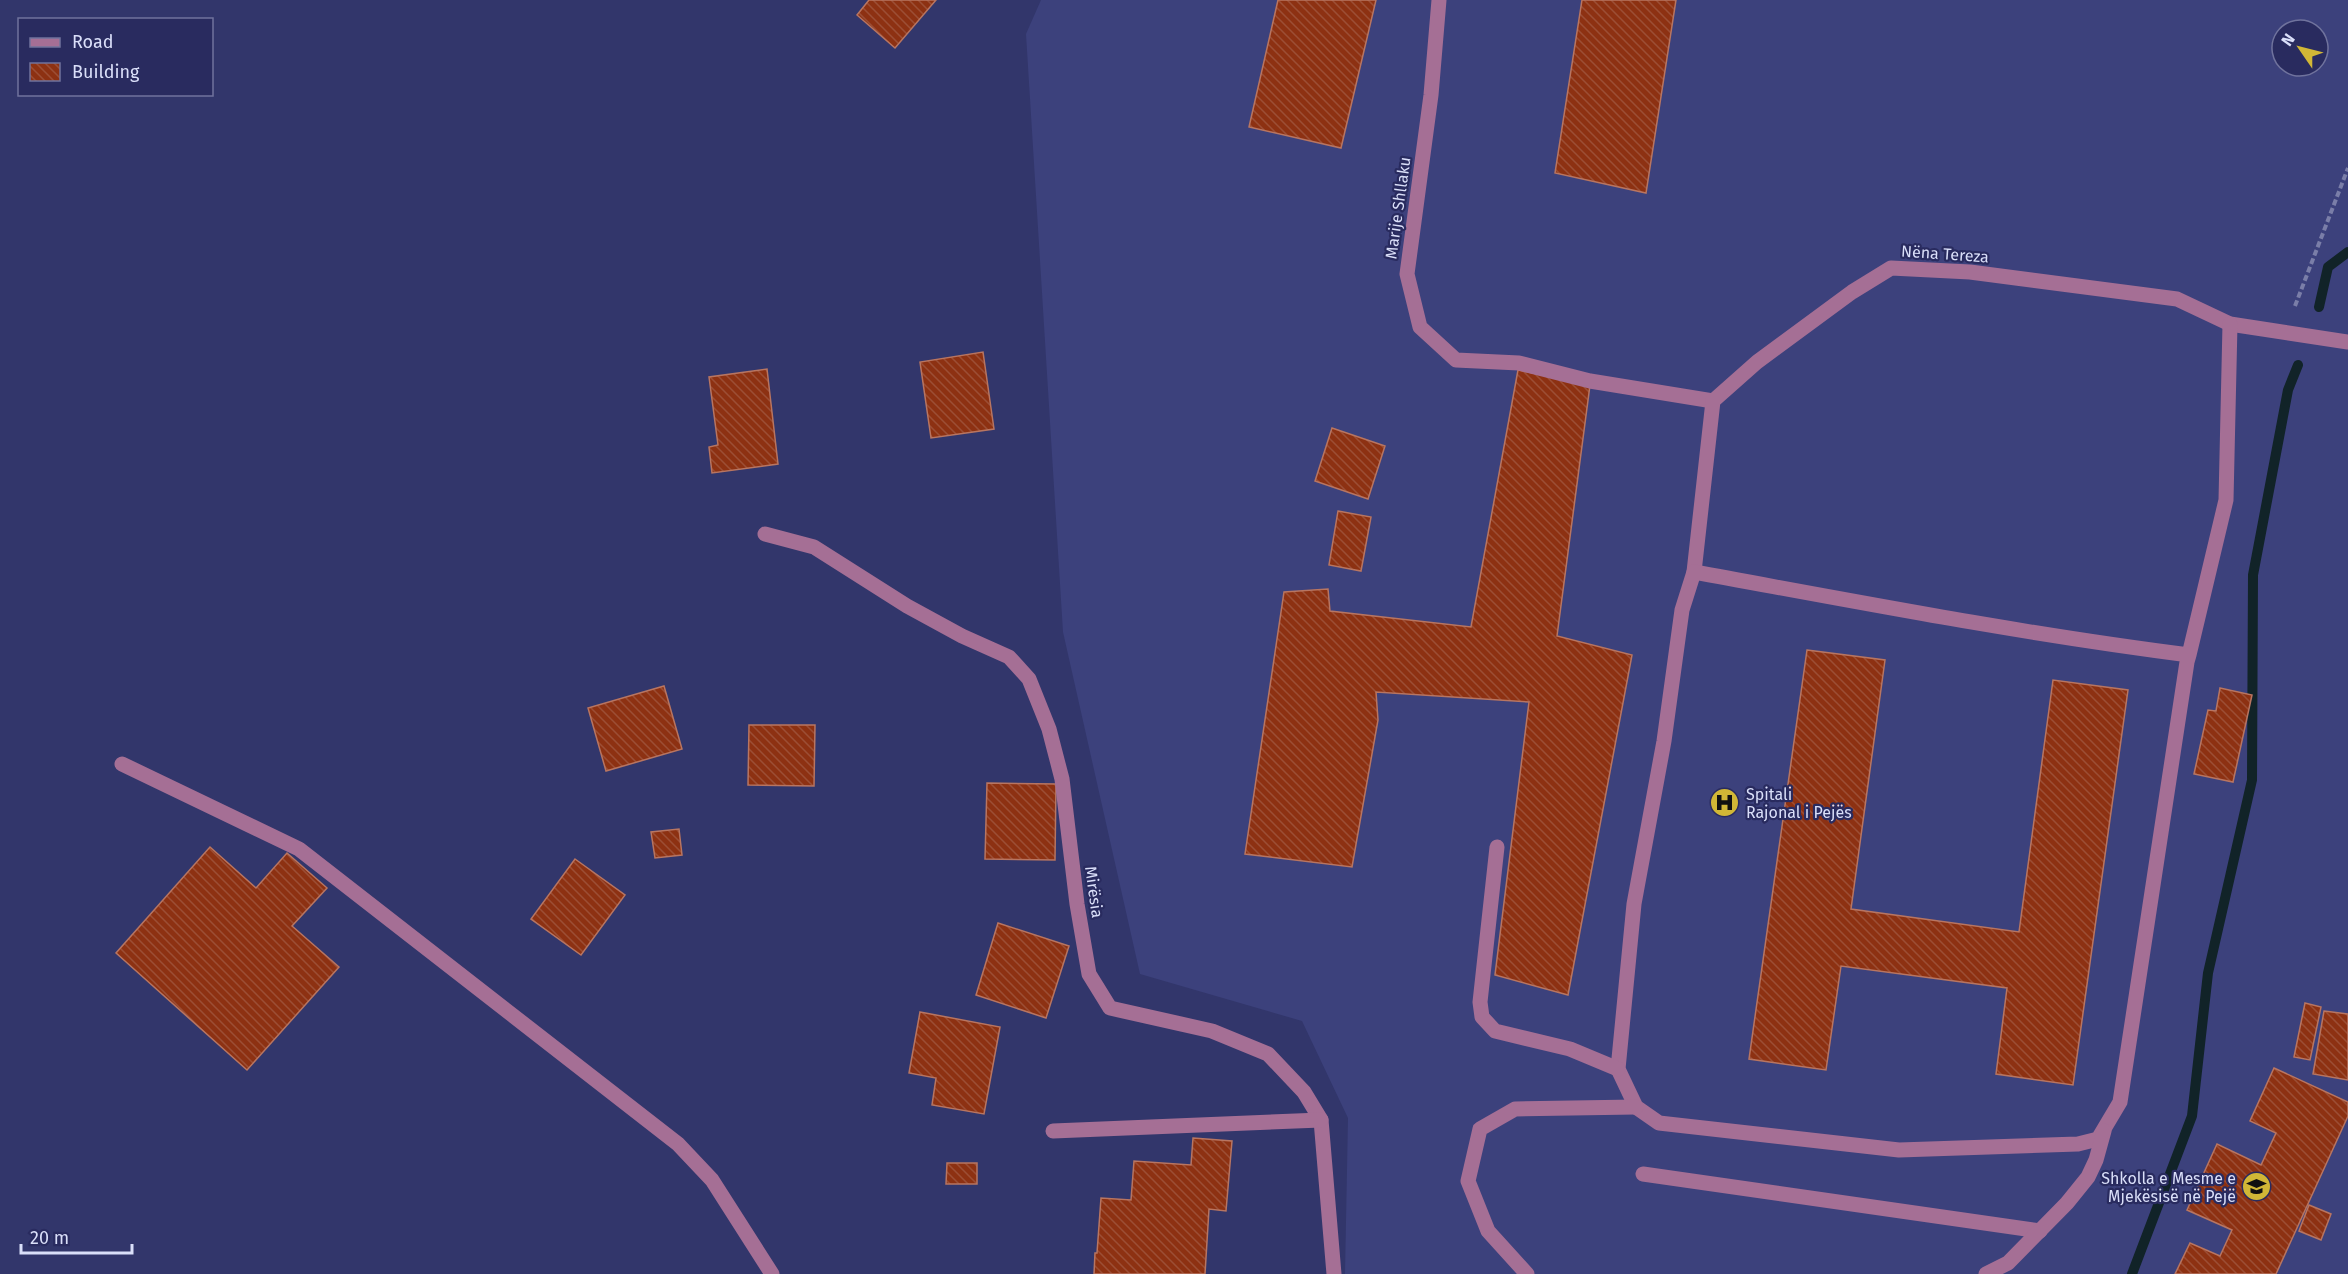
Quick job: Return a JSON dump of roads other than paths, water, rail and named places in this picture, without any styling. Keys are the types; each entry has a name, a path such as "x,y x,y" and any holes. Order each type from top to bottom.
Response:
{"street":[{"name":"Marije Shllaku","path":"1439,0 1431,95 1407,274 1420,327 1456,360 1519,363 1590,381 1713,401"},
{"name":"Nëna Tereza","path":"1713,401 1767,355 1852,292 1891,268 1970,272 2177,299 2230,324 2348,342"},
{"path":"1713,401 1694,573 1682,610 1664,741 1634,904 1618,1069 1636,1107 1659,1123 1899,1150 2078,1144 2098,1139 2120,1102 2189,655 2226,500 2230,324"},
{"name":"Mirësia","path":"765,534 814,547 907,606 962,636 1009,657 1029,679 1049,729 1062,779 1077,904 1089,974 1110,1008 1212,1031 1268,1054 1304,1092 1322,1120 1334,1274"},
{"path":"1694,573 2108,645 2189,655"},
{"path":"122,764 299,849 669,1137 712,1180 772,1274"},
{"path":"1497,847 1480,1002 1482,1017 1495,1031 1570,1049 1618,1069"},
{"path":"1527,1274 1488,1230 1468,1181 1480,1129 1515,1109 1636,1107"},
{"path":"1053,1131 1322,1120"},
{"path":"1986,1274 2008,1263 2067,1203 2088,1176 2096,1160 2104,1131"},
{"path":"1643,1174 2040,1231"}],"waterway":[{"path":"2319,307 2328,267 2348,252"},
{"path":"2132,1274 2192,1116 2208,973 2252,780 2253,575 2288,390 2298,365"}],"place":[{"name":"Spitali Rajonal i Pejës","path":"1725,803"},
{"name":"Shkolla e Mesme e Mjekësisë në Pejë","path":"2257,1187"}]}
